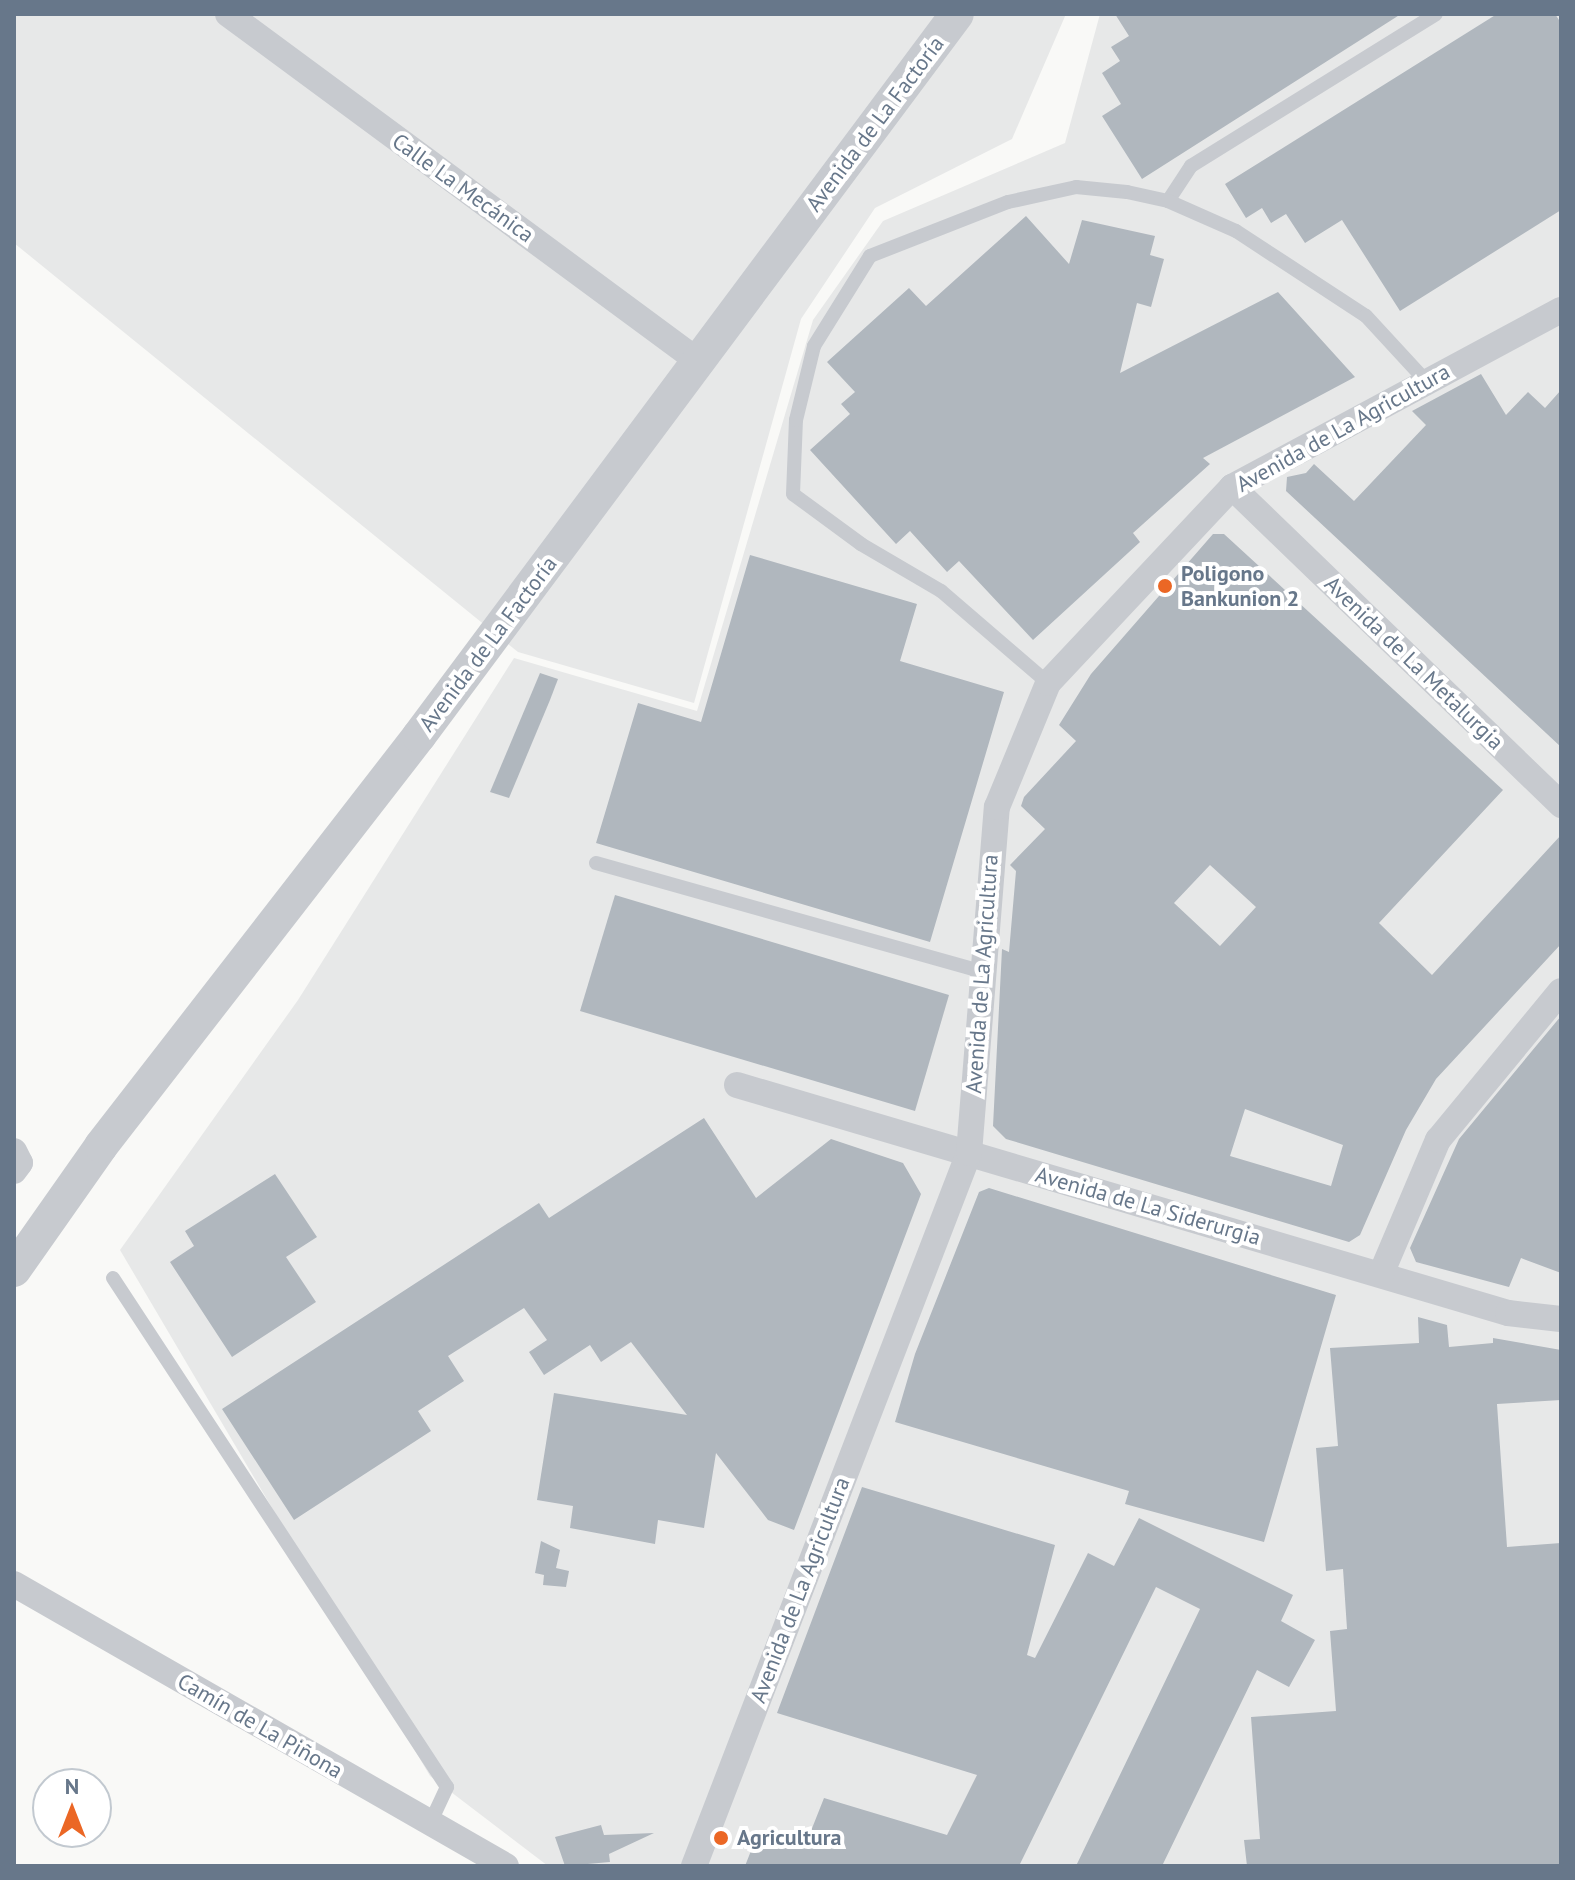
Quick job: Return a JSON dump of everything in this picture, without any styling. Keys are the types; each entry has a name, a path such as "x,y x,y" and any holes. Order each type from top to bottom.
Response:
{"street":[{"name":"Calle La Mecánica","path":"228,14 698,361"},
{"name":"Avenida de La Factoría","path":"14,1270 101,1146 419,736 957,14"},
{"name":"Avenida de La Agricultura","path":"694,1866 969,1153 981,971 997,807 1048,683 1232,487 1561,310"},
{"name":"Avenida de La Metalurgia","path":"1232,487 1561,805"},
{"path":"1381,1274 1438,1140 1561,991"},
{"name":"Avenida de La Siderurgia","path":"737,1085 1508,1313 1561,1319"},
{"path":"14,1151 20,1163 14,1171"},
{"name":"Camín de La Piñona","path":"14,1584 506,1866"}],"lane":[{"path":"1168,201 1191,166 1436,14"},
{"path":"1048,683 941,591 861,544 793,494 796,420 814,346 870,256 1008,202 1076,187 1168,201 1236,231 1366,316 1426,381"},
{"path":"596,863 981,971"},
{"path":"113,1278 447,1787 430,1823"}],"shaded area":[{"path":"14,14 1066,14 1012,139 875,208 801,319 694,703 518,652 14,243"},
{"path":"1100,14 1561,14 1561,1866 548,1866 430,1776 120,1250 298,1000 514,658 697,711 813,320 883,221 1065,143"}],"building":[{"path":"1115,14 1401,14 1142,179 1102,116 1121,104 1102,73 1120,61 1111,47 1129,36"},
{"path":"1497,14 1555,14 1561,23 1561,210 1400,311 1342,220 1305,243 1286,214 1271,223 1262,208 1246,218 1225,184"},
{"path":"1026,216 1069,264 1082,220 1155,236 1150,255 1164,259 1151,307 1137,303 1120,373 1278,292 1355,377 1203,458 1210,464 1133,533 1140,542 1033,640 959,561 947,572 910,531 896,544 810,450 850,414 841,404 855,392 827,362 909,288 926,306"},
{"path":"1481,374 1506,415 1528,392 1545,408 1561,390 1561,747 1286,491 1287,477 1306,473 1314,464 1354,501 1426,425 1412,411"},
{"path":"1213,534 1224,534 1503,790 1379,923 1432,975 1561,835 1561,944 1436,1079 1406,1130 1360,1235 1349,1242 1006,1139 993,1126 1002,949 1009,952 1016,871 1010,865 1045,829 1021,806 1024,797 1076,741 1059,725 1091,674","holes":["1210,865 1256,907 1220,946 1174,903","1245,1109 1343,1145 1331,1186 1230,1156"]},
{"path":"750,555 917,604 900,661 1004,692 930,942 596,843 638,703 701,722"},
{"path":"540,673 558,679 509,798 490,792"},
{"path":"615,895 949,995 915,1111 580,1011"},
{"path":"1561,1016 1561,1273 1521,1258 1509,1287 1416,1262 1410,1248 1459,1139"},
{"path":"704,1118 756,1198 831,1139 903,1163 921,1194 794,1530 768,1520 716,1453 704,1528 658,1520 655,1544 570,1528 573,1506 537,1500 554,1393 687,1415 631,1342 601,1362 590,1345 544,1375 529,1352 547,1340 524,1308 448,1356 464,1381 418,1411 431,1431 294,1520 222,1409 539,1203 549,1218"},
{"path":"275,1174 317,1237 286,1257 316,1302 232,1357 170,1262 194,1246 185,1231"},
{"path":"989,1188 1336,1295 1264,1542 1125,1504 1129,1491 895,1422 915,1354 979,1192"},
{"path":"1418,1317 1447,1325 1449,1347 1493,1343 1493,1338 1561,1350 1561,1400 1497,1404 1507,1547 1561,1543 1561,1866 1247,1866 1244,1840 1260,1839 1251,1717 1336,1711 1330,1631 1347,1629 1343,1569 1326,1571 1316,1448 1338,1446 1330,1348 1419,1343"},
{"path":"862,1487 1055,1545 1027,1655 1035,1658 1088,1553 1114,1566 1139,1518 1293,1595 1281,1621 1315,1640 1289,1687 1257,1670 1162,1866 1076,1866 1200,1609 1156,1587 1019,1866 745,1866 758,1833 805,1846 824,1798 947,1835 977,1775 777,1713"},
{"path":"541,1541 560,1550 556,1568 569,1571 566,1587 543,1585 544,1575 535,1573"},
{"path":"601,1825 604,1835 654,1833 609,1854 610,1862 565,1866 555,1837"}],"place":[{"name":"Poligono Bankunion 2","path":"1165,586"},
{"name":"Agricultura","path":"721,1838"}]}
